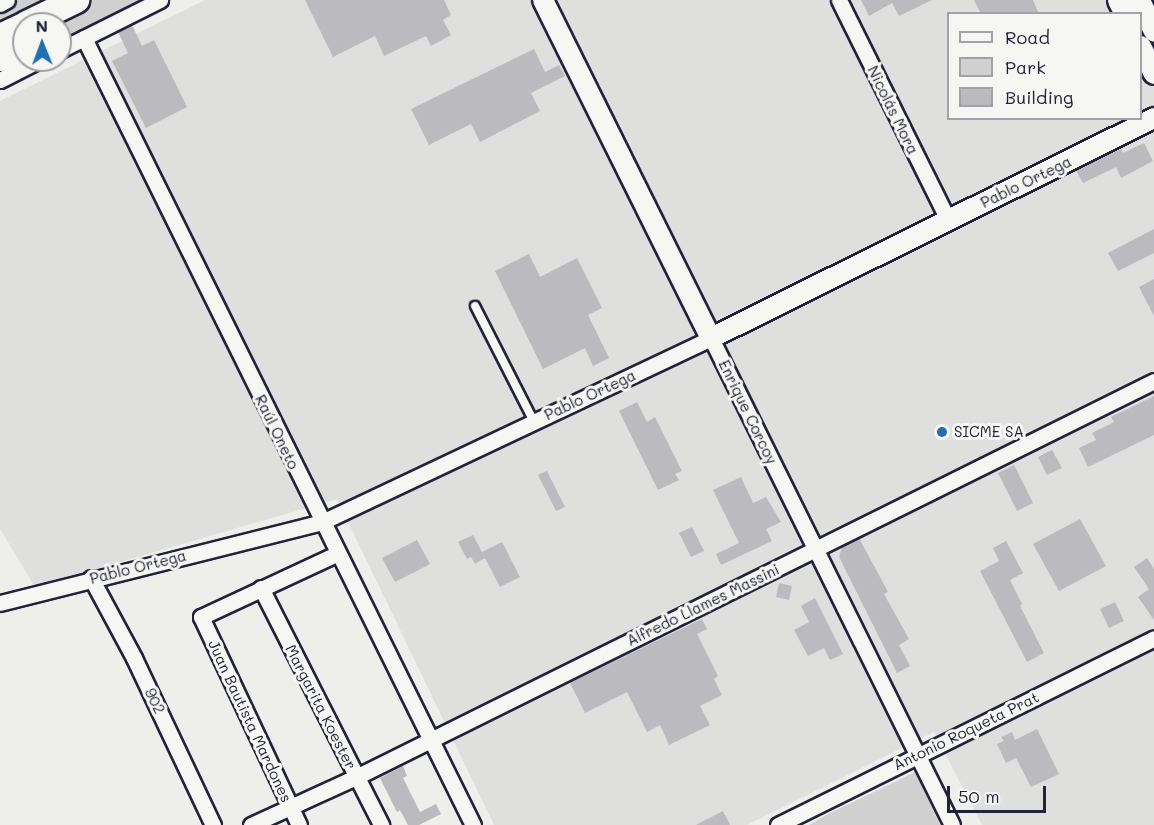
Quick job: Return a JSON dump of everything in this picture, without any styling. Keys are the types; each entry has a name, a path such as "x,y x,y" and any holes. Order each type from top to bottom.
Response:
{"highway":[{"path":"52,12 76,0"}],"main road":[{"path":"1139,0 1154,31"},
{"path":"1142,50 1154,73"}],"street":[{"path":"0,3 7,0"},
{"path":"72,44 160,0"},
{"name":"Enrique Corcoy","path":"543,0 919,754 952,825"},
{"name":"Nicolás Mora","path":"839,0 948,220"},
{"name":"Raúl Oneto","path":"84,38 473,825"},
{"path":"0,80 16,72"},
{"name":"Pablo Ortega","path":"2,598 322,522 711,338 1154,118"},
{"name":"Alfredo Llames Massini","path":"251,825 356,777 1154,381"},
{"path":"261,588 338,553"},
{"name":"902","path":"91,578 144,680 213,825"},
{"name":"Juan Bautista Mardones","path":"261,588 201,617 299,825"},
{"name":"Margarita Koester","path":"261,588 381,825"},
{"name":"Antonio Roqueta Prat","path":"777,825 1154,638"}],"lane":[{"path":"475,306 534,422"}],"shaded area":[{"path":"205,0 1154,0 1154,825 982,825 934,732 747,825 494,825 337,499 35,587 0,529 0,101 59,72 72,72 72,66"}],"green space":[{"path":"7,0 160,0 72,44 72,12 12,12 12,70 0,80 0,4"},
{"path":"915,772 940,825 809,825 828,814"}],"building":[{"path":"305,0 444,0 451,15 443,20 451,35 431,46 426,36 384,56 375,36 333,57"},
{"path":"861,0 932,0 899,16 892,3 869,16"},
{"path":"974,0 1033,0 1038,12 980,12"},
{"path":"132,25 142,46 154,40 187,107 146,128 112,61 128,53 118,32"},
{"path":"534,49 545,72 559,65 565,76 531,93 540,111 480,142 471,124 429,145 411,109"},
{"path":"1144,143 1153,161 1121,178 1116,167 1083,183 1076,170 1121,149 1123,153"},
{"path":"1154,229 1154,253 1118,271 1108,253"},
{"path":"529,254 540,277 577,258 602,308 588,315 609,358 593,366 585,348 543,369 495,271"},
{"path":"1154,279 1154,316 1139,287"},
{"path":"1154,396 1154,435 1088,467 1079,448 1096,440 1092,433 1114,422 1111,417"},
{"path":"637,402 647,422 655,417 682,471 675,474 679,480 658,490 619,411"},
{"path":"1052,450 1062,468 1047,475 1038,457"},
{"path":"1014,465 1033,503 1017,511 998,473"},
{"path":"547,471 565,507 556,511 538,475"},
{"path":"741,477 753,503 766,497 781,522 766,529 772,541 721,565 716,554 739,543 713,490"},
{"path":"1080,519 1106,566 1059,591 1033,544"},
{"path":"692,527 704,551 691,557 679,533"},
{"path":"473,535 485,558 475,564 471,557 467,559 458,542"},
{"path":"859,538 888,592 884,594 909,639 899,645 910,666 897,673 839,557 842,547"},
{"path":"417,540 430,564 395,582 382,558"},
{"path":"1006,541 1023,573 1010,580 1022,604 1020,606 1044,653 1027,662 980,571 999,561 993,548"},
{"path":"502,542 520,577 500,587 482,552"},
{"path":"1147,558 1154,569 1154,620 1138,597 1149,589 1134,567"},
{"path":"779,583 792,586 789,600 776,597"},
{"path":"815,598 843,654 830,660 824,648 808,656 794,630 809,622 801,606"},
{"path":"1115,602 1124,621 1109,628 1100,609"},
{"path":"702,619 707,629 697,634 718,676 714,679 722,695 700,706 710,725 669,745 660,725 647,732 627,692 585,713 570,683"},
{"path":"1037,729 1059,774 1031,787 1016,758 1006,763 997,744 1004,741 1001,737 1012,732 1015,740"},
{"path":"403,766 407,776 403,778 420,812 436,804 441,814 419,825 408,825 400,810 397,812 380,778"},
{"path":"723,811 730,825 696,825"}],"place":[{"name":"SICME SA","path":"942,432"}]}
